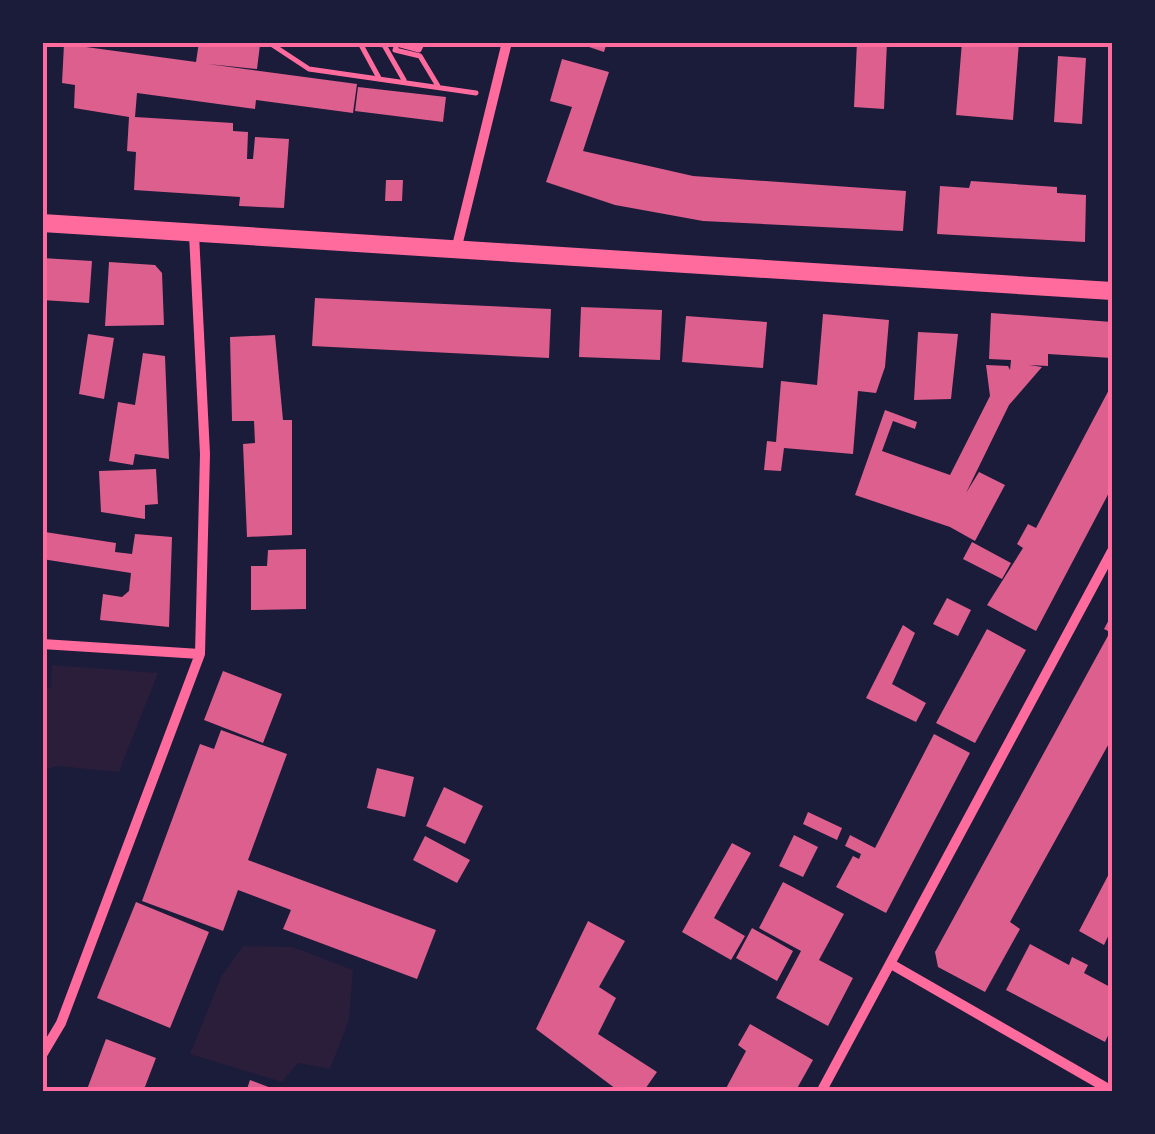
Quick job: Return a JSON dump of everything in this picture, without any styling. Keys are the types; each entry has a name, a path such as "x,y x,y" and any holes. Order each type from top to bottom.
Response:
{"main road":[{"path":"42,223 1112,290"}],"street":[{"path":"456,250 506,42"},
{"path":"42,1055 61,1023 200,654 205,454 194,234"},
{"path":"821,1092 1112,551"},
{"path":"42,644 200,654"},
{"path":"891,964 1112,1091"}],"path":[{"path":"268,42 310,69 494,96"},
{"path":"359,43 379,78"},
{"path":"359,43 384,45 404,82"},
{"path":"420,46 419,50 397,44 395,50 420,56 438,86"}],"shaded area":[{"path":"52,665 158,673 119,772 57,766 43,771 43,687 51,688"},
{"path":"243,946 293,947 353,970 349,1020 330,1069 298,1063 282,1082 190,1054 222,975"}],"building":[{"path":"199,42 260,45 257,69 208,64 357,84 353,113 256,100 255,109 137,93 135,117 233,123 233,131 248,132 247,159 253,159 255,137 289,139 284,208 239,206 240,197 134,190 136,152 127,151 129,117 74,108 75,85 62,83 64,44 196,62"},
{"path":"574,42 607,42 604,52"},
{"path":"857,42 887,42 884,109 854,107"},
{"path":"962,42 1019,42 1013,120 956,115"},
{"path":"1058,56 1086,58 1082,124 1054,122"},
{"path":"562,59 609,72 583,151 693,176 906,191 903,231 703,221 615,205 546,182 572,107 550,101"},
{"path":"358,87 446,97 443,122 355,111"},
{"path":"386,180 403,180 402,201 385,201"},
{"path":"971,181 1057,187 1057,193 1086,195 1085,242 937,234 940,186 969,188"},
{"path":"42,258 92,261 89,303 42,300"},
{"path":"109,262 155,265 162,273 164,325 105,326"},
{"path":"315,298 551,309 549,358 312,346"},
{"path":"581,307 662,310 660,360 579,357"},
{"path":"991,313 1112,322 1112,358 1048,354 1048,366 1029,365 1042,367 1009,405 966,493 979,472 1005,485 975,541 950,527 855,495 885,410 917,422 915,429 893,421 882,451 950,475 990,396 986,365 1008,366 1010,370 1011,360 989,359"},
{"path":"823,314 889,320 885,367 876,393 858,391 853,454 784,448 781,471 764,470 767,441 776,442 781,381 817,385"},
{"path":"686,316 767,322 763,368 682,362"},
{"path":"918,332 958,334 951,399 914,400"},
{"path":"88,334 114,338 104,399 79,394"},
{"path":"275,335 283,420 292,420 292,535 247,537 243,444 255,443 254,421 232,421 230,337"},
{"path":"143,353 165,356 169,459 135,454 133,465 109,461 118,402 135,405"},
{"path":"1112,384 1112,487 1036,631 987,605 1023,548 1017,544 1028,524 1036,528"},
{"path":"156,469 158,504 145,505 145,519 101,512 99,471"},
{"path":"45,532 116,543 115,552 132,554 135,534 172,537 169,627 100,620 103,594 122,597 129,591 131,573 42,559"},
{"path":"972,542 1011,563 1002,579 963,559"},
{"path":"306,549 306,609 251,610 251,566 267,566 268,550"},
{"path":"947,598 971,610 958,636 933,624"},
{"path":"1112,614 1112,738 1010,922 1020,929 985,992 938,967 935,952 1110,632 1104,629"},
{"path":"903,625 915,633 892,684 926,703 916,722 866,698"},
{"path":"987,629 1026,650 975,743 936,723"},
{"path":"223,671 282,694 263,743 204,720"},
{"path":"221,730 287,754 248,860 436,930 417,979 283,929 291,910 238,890 223,931 142,901 200,744 214,749"},
{"path":"934,734 970,753 886,913 836,887 853,856 859,859 861,854 845,846 850,835 875,848"},
{"path":"377,768 414,777 405,817 367,808"},
{"path":"444,787 483,806 465,844 426,826"},
{"path":"808,812 842,828 837,840 803,824"},
{"path":"794,835 818,847 803,877 779,866"},
{"path":"425,836 470,860 457,883 413,860"},
{"path":"732,843 751,853 714,918 745,936 731,960 682,932"},
{"path":"1112,868 1112,928 1104,945 1079,931"},
{"path":"783,882 844,914 819,960 853,978 828,1026 776,998 801,951 759,928"},
{"path":"136,902 209,932 170,1028 97,998"},
{"path":"588,921 625,941 599,987 616,998 598,1034 657,1072 643,1092 620,1092 536,1029"},
{"path":"752,928 793,951 777,981 736,958"},
{"path":"1030,944 1069,965 1072,957 1088,965 1084,973 1112,988 1112,1027 1105,1042 1006,990"},
{"path":"750,1024 813,1060 795,1092 724,1092 746,1051 738,1045"},
{"path":"106,1039 156,1058 143,1092 86,1092"},
{"path":"250,1080 279,1091 279,1092 246,1092"}]}
